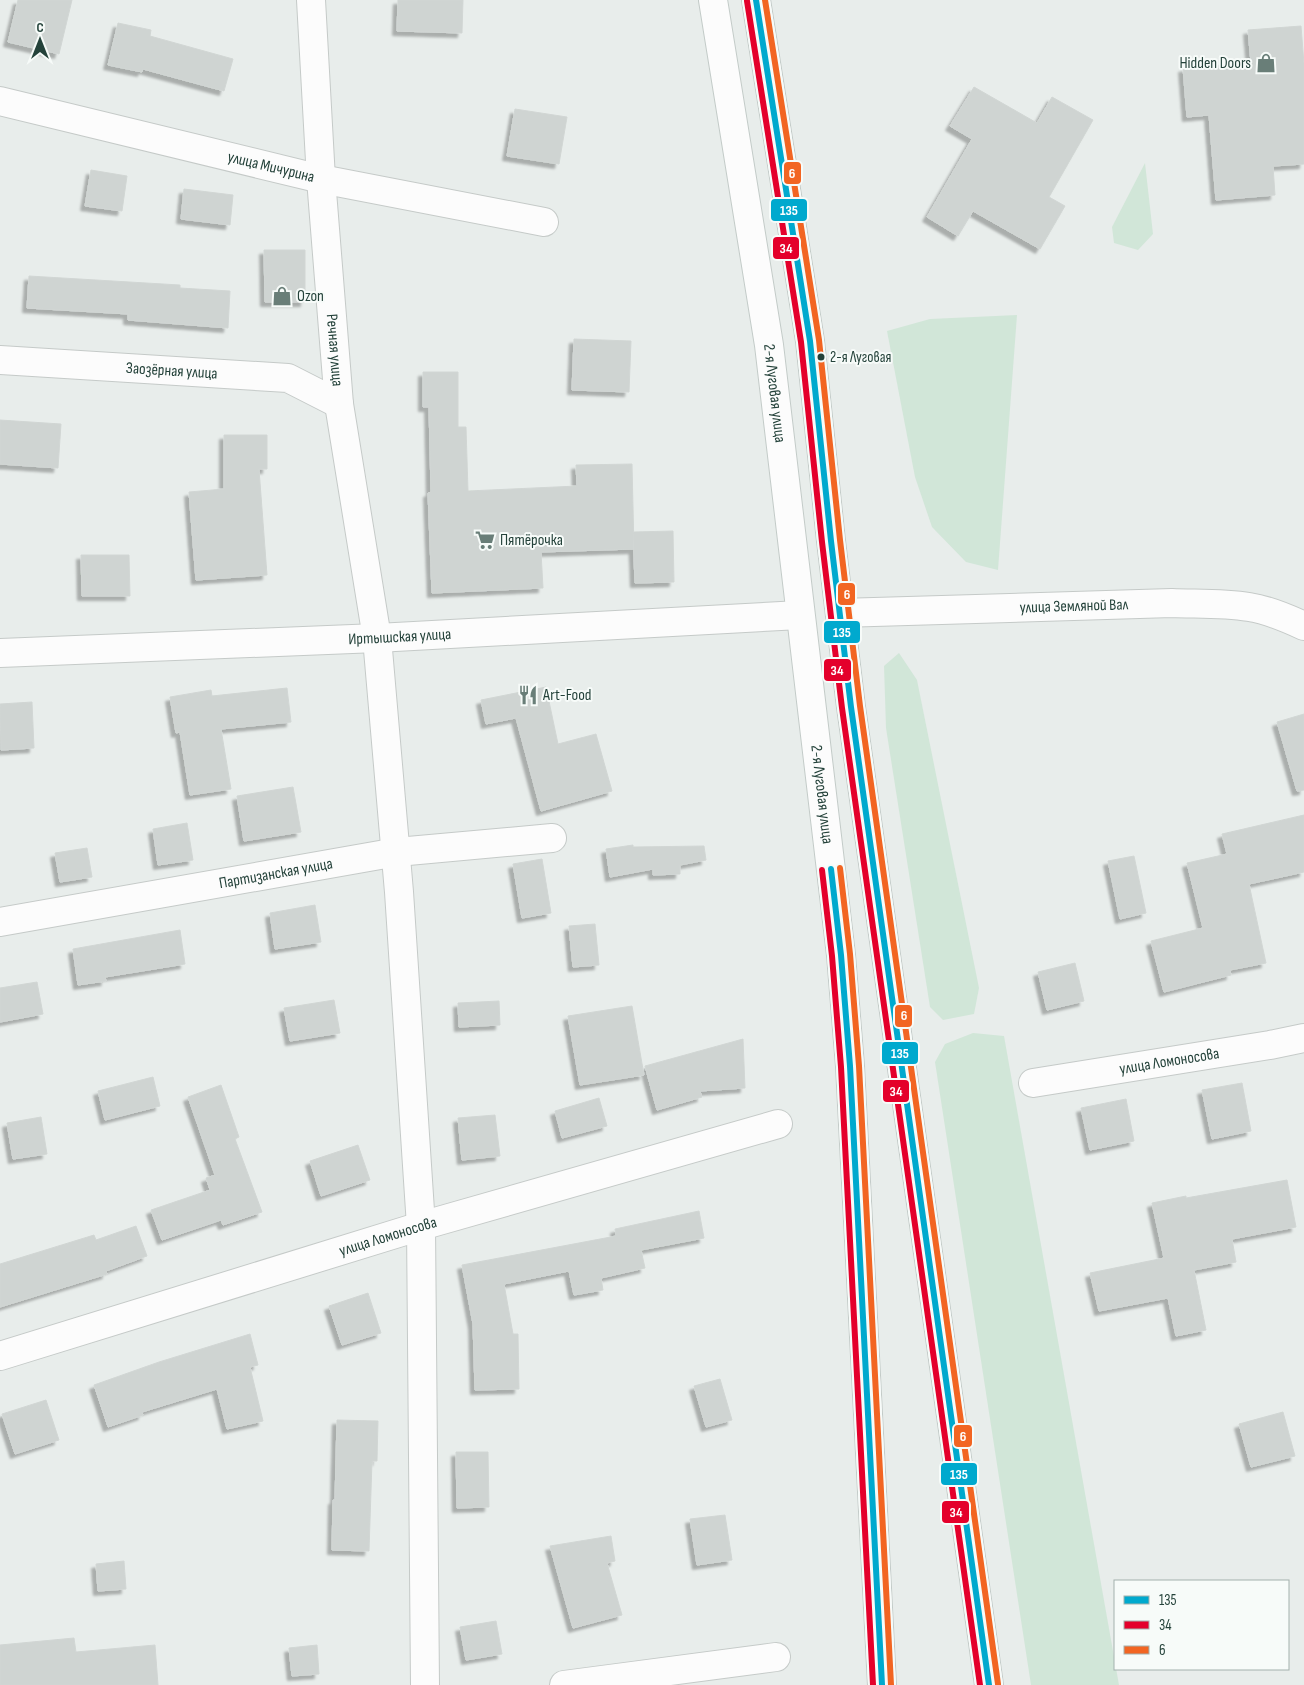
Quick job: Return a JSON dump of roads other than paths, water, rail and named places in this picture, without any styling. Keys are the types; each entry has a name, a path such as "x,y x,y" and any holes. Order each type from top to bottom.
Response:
{"street":[{"name":"Речная улица","path":"311,0 321,179 339,404 377,638 396,852 421,1226 425,1685"},
{"name":"2-я Луговая улица","path":"714,0 769,345 841,955 850,1066 882,1685"},
{"path":"756,0 810,341 851,707 989,1685"},
{"name":"улица Мичурина","path":"0,101 321,179 544,222"},
{"name":"Заозёрная улица","path":"0,360 288,378 339,404"},
{"name":"улица Земляной Вал","path":"800,615 1172,603 1220,604 1251,607 1280,615 1304,626"},
{"name":"Иртышская улица","path":"0,653 377,638 800,615"},
{"name":"Партизанская улица","path":"0,922 396,852 552,838"},
{"name":"улица Ломоносова","path":"1033,1083 1304,1038"},
{"name":"улица Ломоносова","path":"0,1356 421,1226 778,1124"},
{"path":"564,1685 776,1657"}],"place":[{"name":"Hidden Doors","path":"1266,63"},
{"name":"Ozon","path":"282,296"},
{"name":"2-я Луговая","path":"821,357"},
{"name":"Пятёрочка","path":"485,540"},
{"name":"Art-Food","path":"528,695"}]}
